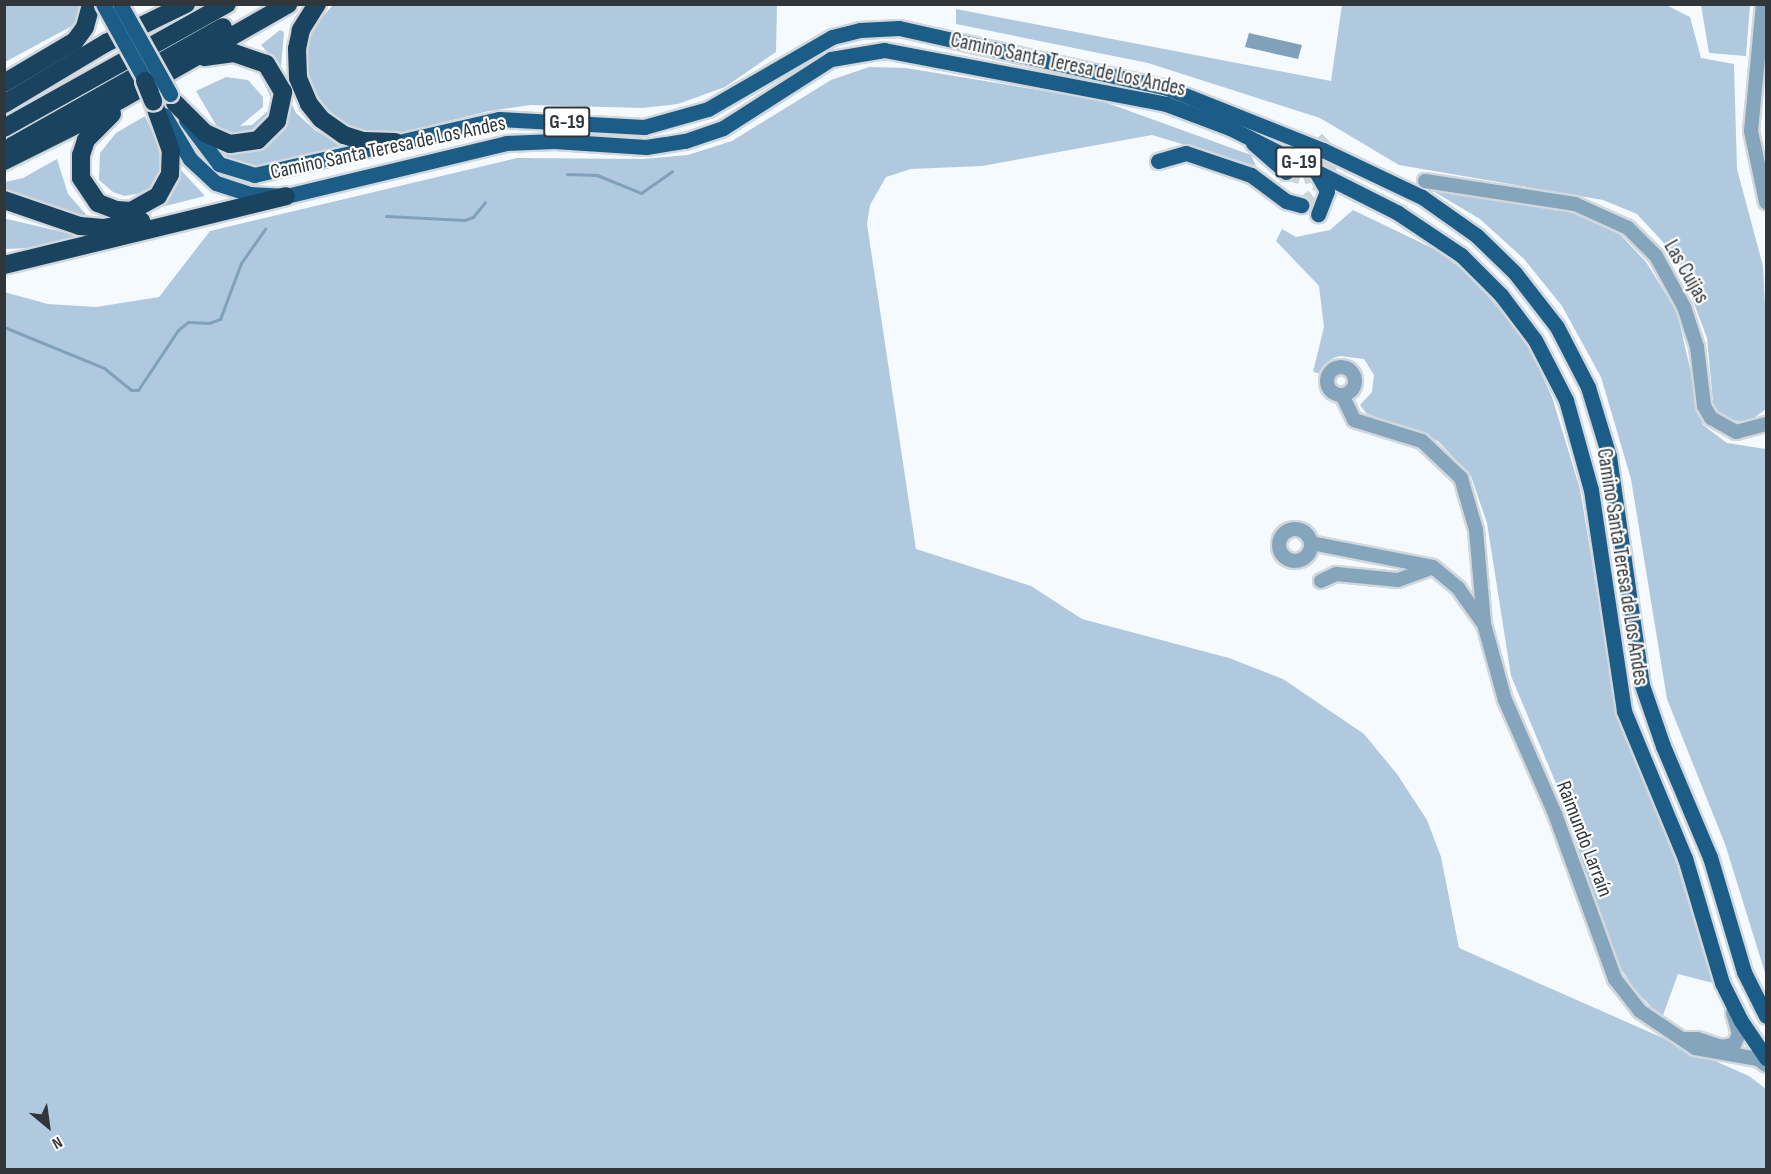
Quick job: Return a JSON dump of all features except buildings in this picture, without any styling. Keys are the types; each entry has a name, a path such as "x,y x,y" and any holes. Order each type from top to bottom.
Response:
{"highway":[{"path":"4,83 75,41 86,27 91,4"},
{"path":"4,104 105,43 186,4"},
{"path":"4,128 227,4"},
{"path":"4,150 264,4"},
{"path":"4,161 185,63 288,4"},
{"path":"316,4 301,30 297,49 298,78 309,104 321,119 344,135 373,143 395,142"},
{"path":"141,85 163,99 205,133 230,144 245,144 264,136 282,110 281,85 272,69 259,60 222,53 185,63"},
{"path":"141,85 91,133 81,155 84,186 104,206 124,211 144,207 159,196 167,182 171,151 163,99"},
{"path":"4,265 286,196"},
{"path":"4,200 69,224 97,228 212,207 263,202"}],"main road":[{"path":"103,4 131,39"},
{"path":"120,4 131,39 141,85"},
{"name":"Camino Santa Teresa de Los Andes","path":"163,99 205,150 227,168 254,175 285,171 476,123 516,118 627,128 663,124 720,104 817,44 860,30 886,28 932,33 1149,83 1248,119 1388,179 1444,210 1515,273 1568,346 1596,408 1609,456 1642,685 1663,746 1710,857 1743,972 1767,1016"},
{"name":"G-19","path":"131,39 163,99"},
{"name":"Camino Santa Teresa de Los Andes","path":"163,99 190,159 208,178 244,193 286,196 506,143 561,141 646,147 685,141 723,128 831,59 871,51 910,53 1134,96 1188,111 1247,136 1315,170 1437,237 1483,275 1524,324 1557,379 1574,422 1589,482 1623,711 1685,858 1715,964 1730,1002 1760,1039 1767,1058"},
{"path":"1248,119 1312,134"},
{"path":"1247,136 1286,172"},
{"path":"1158,161 1186,153 1251,176 1286,201 1301,204"},
{"path":"1315,170 1327,191 1318,214 1342,196 1356,191"}],"street":[{"path":"1763,4 1751,130 1767,202"},
{"name":"Las Cuijas","path":"1425,181 1566,202 1597,211 1628,228 1656,256 1684,307 1697,347 1704,406 1711,418 1736,432 1767,424"},
{"name":"Raimundo Larraín","path":"1342,395 1354,420 1422,441 1442,456 1461,478 1476,530 1484,624 1505,700 1555,814 1615,979 1640,1011 1686,1039 1695,1048 1758,1059 1767,1065"},
{"name":"Raimundo Larraín","path":"1311,543 1433,567 1458,588 1484,624"},
{"path":"1321,581 1335,574 1398,580 1433,567"},
{"path":"1721,1047 1734,1045 1739,1037 1730,1002"},
{"name":"Raimundo Larraín","path":"1686,1039 1697,1039 1732,1049 1760,1039"}],"shaded area":[{"path":"1664,4 1690,17 1701,58 1734,64 1737,169 1763,266 1766,327 1766,409 1747,423 1719,417 1713,402 1707,338 1676,256 1637,214 1603,200 1399,165 1320,118 1148,63 956,24 956,9 1331,81 1342,5"},
{"path":"5,5 111,5 5,62"},
{"path":"333,5 777,5 776,52 725,87 678,104 643,108 531,105 489,111 392,135 362,134 330,119 308,91 304,53 312,28"},
{"path":"1701,5 1750,5 1746,56 1709,53"},
{"path":"280,30 284,32 281,67 261,45"},
{"path":"1249,33 1302,45 1298,59 1245,47"},
{"path":"246,62 262,70 276,98 273,114 262,127 246,136 234,136 216,125 196,91 226,77 248,80 263,97 263,107 240,126 252,125 269,110 271,98 259,72"},
{"path":"869,67 906,68 1099,100 1251,155 1256,166 1152,135 982,166 911,169 886,177 870,205 867,224 916,549 1031,586 1082,619 1229,658 1283,679 1364,734 1397,774 1427,820 1441,857 1459,948 1749,1076 1766,1089 1766,1169 5,1169 4,292 48,304 96,307 159,297 210,231 517,158 643,159 688,155 732,141 831,80"},
{"path":"290,100 296,113 316,131 351,148 251,167 233,162 211,143 280,129 289,114"},
{"path":"145,116 164,157 164,172 154,191 124,196 113,192 99,180 100,153 116,133"},
{"path":"57,159 68,194 90,219 5,189 5,182 23,178"},
{"path":"178,167 205,196 165,206 176,183"},
{"path":"1428,188 1587,215 1610,224 1646,262 1677,312 1703,425 1727,443 1766,449 1766,976 1725,844 1667,699 1631,479 1601,377 1562,306 1524,259 1480,219"},
{"path":"1353,210 1434,249 1465,271 1512,323 1531,351 1552,397 1580,489 1617,712 1676,862 1713,983 1678,974 1662,1018 1635,990 1614,958 1560,793 1511,676 1487,523 1471,476 1438,441 1366,413 1360,405 1372,392 1374,375 1364,359 1340,356 1333,358 1322,374 1313,372 1324,327 1319,286 1276,241 1282,229 1296,237 1330,230"},
{"path":"4,219 80,236 31,248 5,249"}],"waterway":[{"path":"567,174 597,175 641,193 672,171"},
{"path":"386,216 465,220 473,217 485,202"},
{"path":"4,327 104,368 131,390 138,390 178,330 188,322 209,323 220,319 241,263 265,229"}],"tunnel":[{"path":"1301,205 1319,192 1330,164 1327,149 1312,134"},
{"path":"1286,172 1303,177 1325,169"}]}
